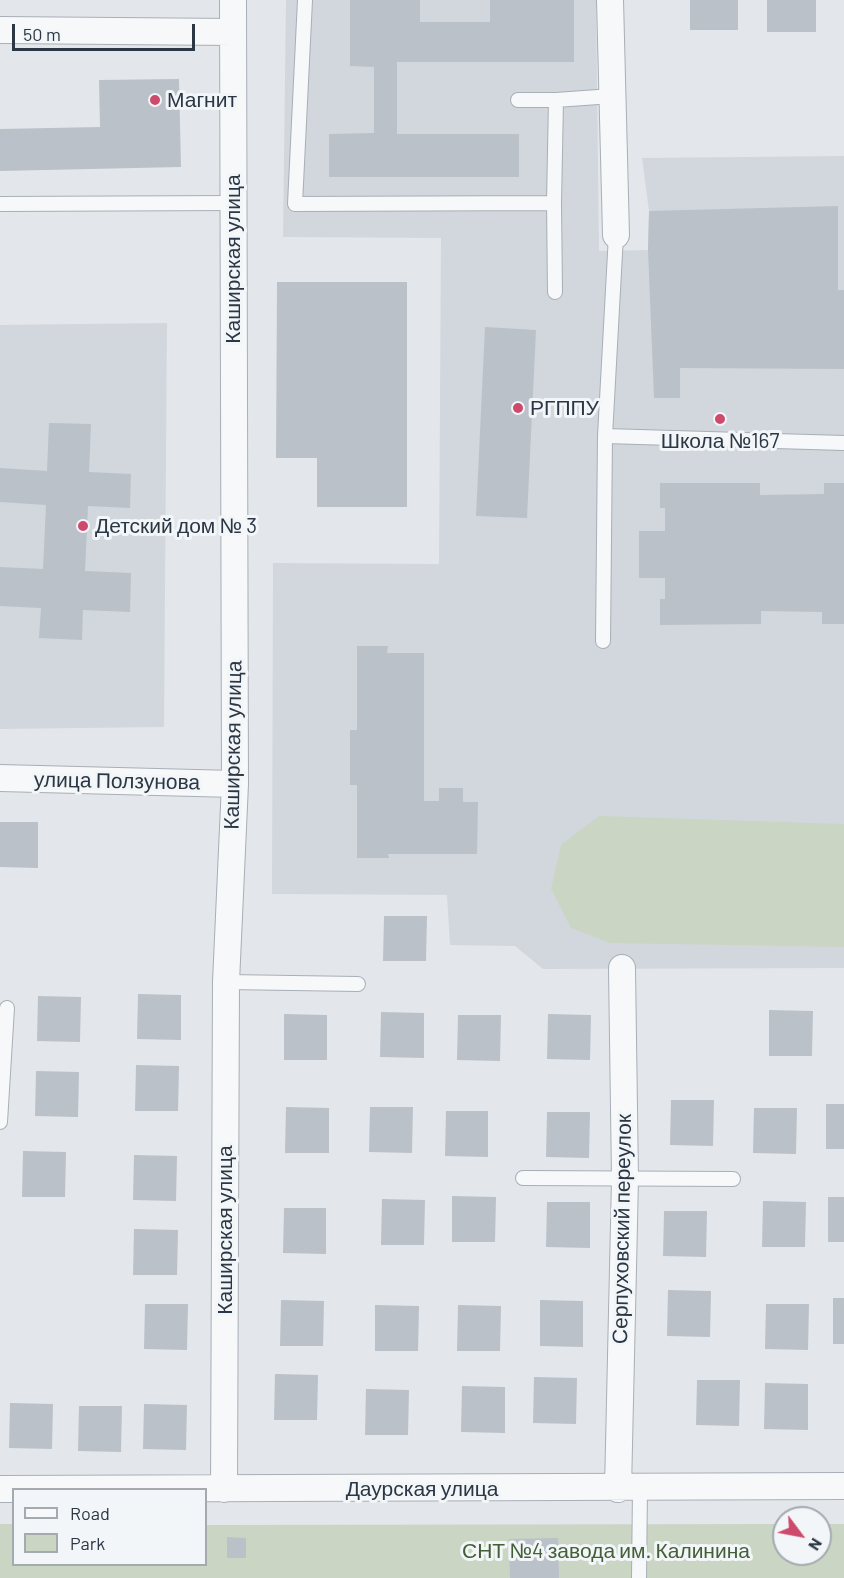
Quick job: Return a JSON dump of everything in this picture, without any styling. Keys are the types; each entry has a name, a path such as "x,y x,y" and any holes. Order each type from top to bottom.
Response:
{"street":[{"name":"Каширская улица","path":"224,1489 226,982 235,784 233,0"},
{"path":"610,0 616,235"},
{"path":"0,30 233,32"},
{"name":"улица Ползунова","path":"0,778 235,784"},
{"name":"Серпуховский переулок","path":"622,969 629,1488"},
{"name":"Даурская улица","path":"207,1489 844,1486"}],"lane":[{"path":"305,0 295,204 554,203"},
{"path":"518,100 612,96"},
{"path":"555,292 556,100"},
{"path":"0,204 233,203"},
{"path":"603,641 605,436 616,235"},
{"path":"605,436 844,443"},
{"path":"226,982 358,984"},
{"path":"0,1122 7,1008"},
{"path":"523,1178 733,1179"},
{"path":"629,1488 639,1578"}],"shaded area":[{"path":"286,0 596,0 599,251 648,250 649,211 642,158 844,156 844,968 543,969 515,946 450,945 447,895 272,894 273,563 439,564 441,238 283,237"},
{"name":"Детский дом № 3","path":"167,323 164,727 0,729 0,325"}],"green space":[{"path":"599,816 844,824 844,947 610,943 571,928 551,889 561,845"},
{"name":"СНТ №4 завода им. Калинина","path":"0,1524 12,1524 12,1566 207,1566 207,1525 772,1524 772,1566 832,1566 832,1524 844,1524 844,1578 0,1578"}],"building":[{"path":"350,0 420,0 420,22 490,22 490,0 574,0 574,62 397,62 397,134 519,134 519,177 329,177 329,134 374,133 374,67 350,66"},
{"path":"690,0 738,0 738,30 690,30"},
{"path":"767,0 816,0 816,32 767,32"},
{"path":"179,79 181,167 0,171 0,129 100,127 99,80"},
{"path":"838,206 838,290 844,290 844,369 680,368 680,398 654,398 648,250 649,211"},
{"path":"277,282 407,282 407,507 317,507 317,458 276,458"},
{"path":"485,327 536,330 527,518 476,516"},
{"path":"49,423 91,424 89,472 131,474 130,508 88,506 85,571 131,573 130,612 83,610 82,640 39,638 41,608 0,606 0,567 43,569 46,505 0,502 0,468 47,471"},
{"path":"660,483 760,483 760,495 824,494 824,483 844,483 844,624 822,624 822,612 761,611 761,624 660,625 660,599 665,599 665,578 639,578 639,531 665,531 665,508 660,508"},
{"path":"357,646 388,646 387,653 424,653 424,801 439,801 439,788 463,788 463,802 478,802 477,854 388,854 389,858 357,858 357,785 350,785 350,730 357,730"},
{"path":"0,822 38,822 38,868 0,867"},
{"path":"384,916 427,916 426,961 383,961"},
{"path":"138,994 181,995 181,1040 137,1039"},
{"path":"38,996 81,997 80,1042 37,1041"},
{"path":"769,1010 813,1011 812,1056 769,1056"},
{"path":"381,1012 424,1013 424,1058 380,1057"},
{"path":"284,1014 327,1015 327,1060 284,1060"},
{"path":"548,1014 591,1015 590,1060 547,1059"},
{"path":"458,1015 501,1015 500,1061 457,1060"},
{"path":"136,1065 179,1066 178,1111 135,1111"},
{"path":"36,1071 79,1072 78,1117 35,1116"},
{"path":"671,1100 714,1100 713,1146 670,1145"},
{"path":"826,1104 844,1104 844,1149 826,1149"},
{"path":"286,1107 329,1108 329,1153 285,1153"},
{"path":"370,1107 413,1107 412,1153 369,1152"},
{"path":"754,1108 797,1108 796,1154 753,1153"},
{"path":"446,1111 488,1111 488,1157 445,1156"},
{"path":"547,1112 590,1112 589,1158 546,1157"},
{"path":"23,1151 66,1152 65,1197 22,1197"},
{"path":"134,1155 177,1156 176,1201 133,1200"},
{"path":"452,1196 496,1197 495,1242 452,1242"},
{"path":"828,1197 844,1197 844,1242 828,1242"},
{"path":"382,1199 425,1200 424,1245 381,1245"},
{"path":"763,1201 806,1202 805,1247 762,1247"},
{"path":"547,1202 590,1202 590,1248 546,1247"},
{"path":"284,1208 326,1208 326,1254 283,1253"},
{"path":"664,1211 707,1211 706,1257 663,1256"},
{"path":"134,1229 178,1230 177,1275 133,1275"},
{"path":"668,1290 711,1291 710,1337 667,1336"},
{"path":"833,1298 844,1298 844,1344 833,1344"},
{"path":"281,1300 324,1301 323,1346 280,1346"},
{"path":"540,1300 583,1301 583,1347 540,1346"},
{"path":"145,1304 188,1304 187,1350 144,1349"},
{"path":"766,1304 809,1304 808,1350 765,1349"},
{"path":"375,1305 419,1306 418,1351 375,1351"},
{"path":"458,1305 501,1306 500,1351 457,1351"},
{"path":"275,1374 318,1375 317,1420 274,1420"},
{"path":"534,1377 577,1378 576,1424 533,1423"},
{"path":"697,1380 740,1380 739,1426 696,1425"},
{"path":"765,1383 808,1384 808,1430 764,1429"},
{"path":"462,1386 505,1387 505,1433 461,1432"},
{"path":"366,1389 409,1390 408,1435 365,1435"},
{"path":"10,1403 53,1404 52,1449 9,1448"},
{"path":"144,1404 187,1405 186,1450 143,1449"},
{"path":"79,1406 122,1406 121,1452 78,1451"},
{"path":"227,1537 246,1538 246,1558 227,1558"},
{"path":"558,1538 559,1578 510,1578 509,1539"}],"place":[{"name":"Магнит","path":"155,100"},
{"name":"РГППУ","path":"518,408"},
{"name":"Школа №167","path":"720,419"},
{"name":"Детский дом № 3","path":"83,526"}]}
